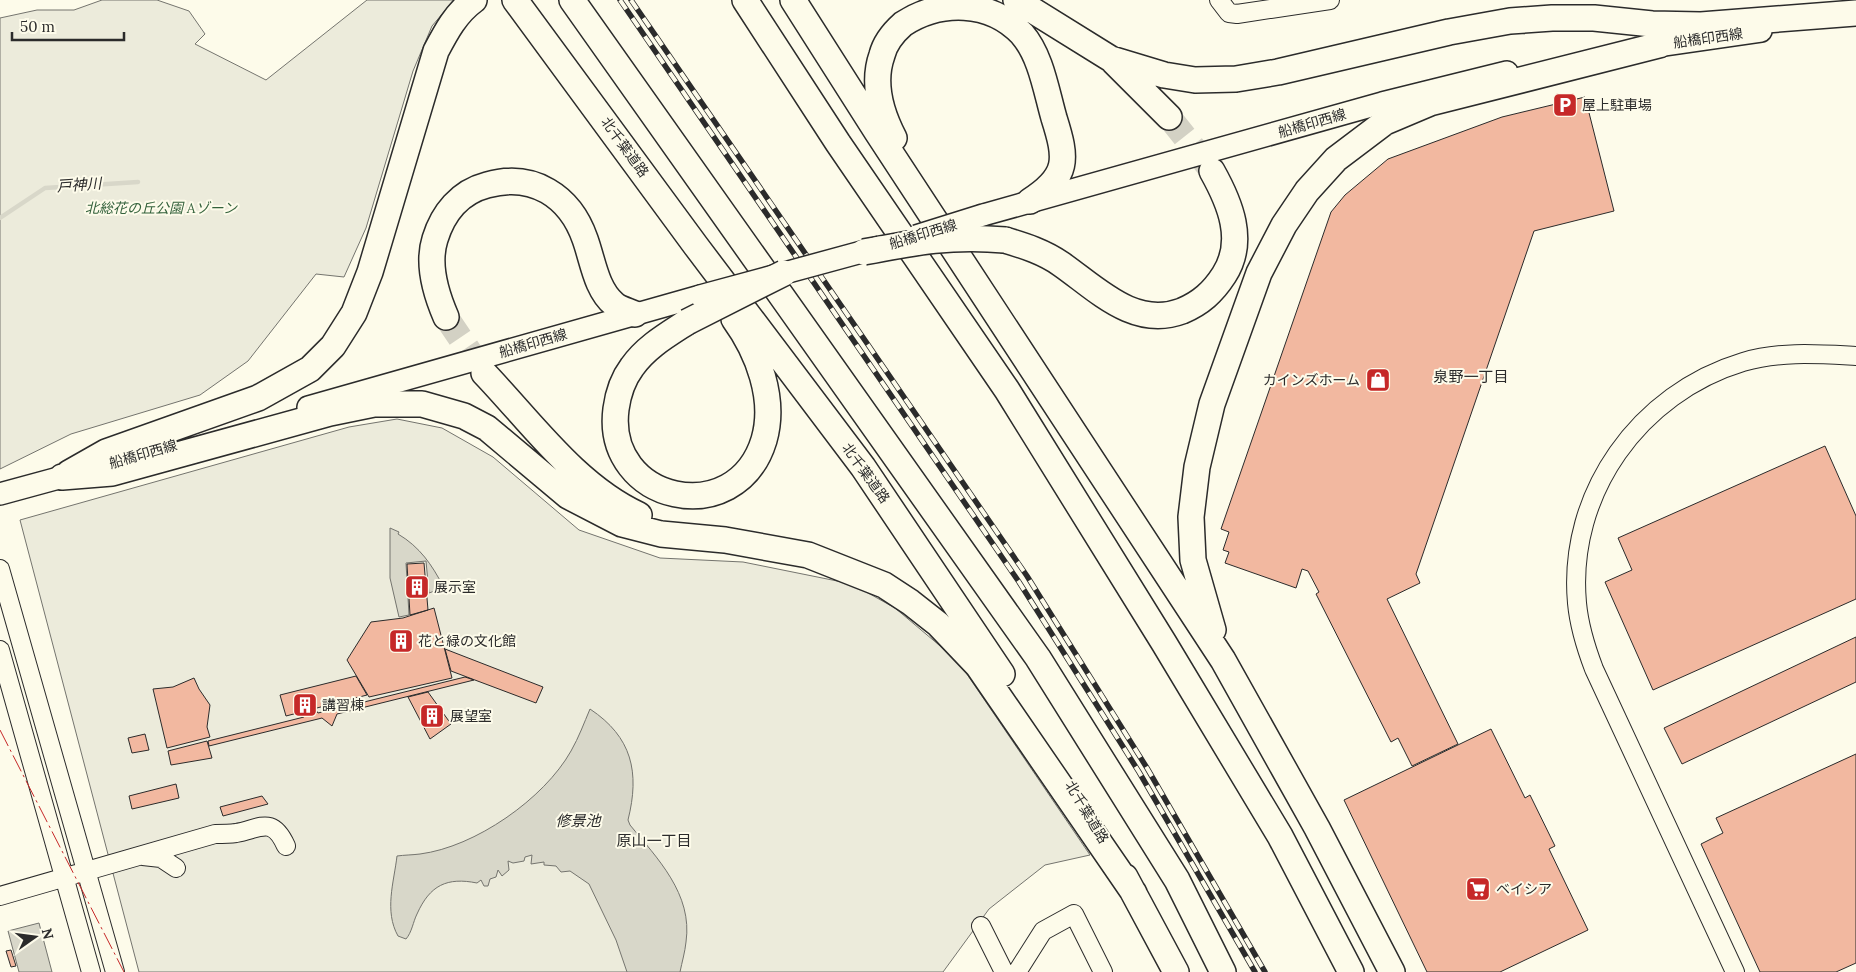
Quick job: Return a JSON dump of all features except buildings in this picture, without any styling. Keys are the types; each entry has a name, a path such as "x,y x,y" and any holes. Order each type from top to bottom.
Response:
{"highway":[{"path":"62,477 106,452 222,412 272,391 310,369 333,346 354,313 370,272 436,51 449,27 466,6 474,0"},
{"name":"北千葉道路","path":"516,0 574,82 591,100 696,246 863,467 1011,687 1099,830 1176,972"},
{"path":"572,0 1038,658 1177,880 1223,972"},
{"path":"745,0 838,143 1012,398 1169,651 1280,836 1351,972"},
{"path":"793,0 876,132 1223,660 1317,828 1392,972"},
{"path":"1030,201 1049,189 1060,173 1063,149 1038,63 1023,34 1004,14 976,3 958,0 935,4 915,14 894,32 882,54 877,86 885,120 903,156 1010,322 1036,374"},
{"path":"1016,0 1111,59 1168,117"},
{"path":"1111,59 1164,74 1194,80 1236,79 1449,32 1510,21 1578,18 1652,24 1702,25 1856,13"},
{"path":"1223,660 1193,560 1191,518 1197,467 1212,404 1259,273 1284,225 1307,191 1336,159 1386,122 1430,103 1659,45"},
{"path":"574,82 585,109 747,337 761,373 766,397 768,427 759,456 727,488 699,497 668,494 643,480 627,463 619,445 614,421 618,393 632,367 656,341 687,322 784,274"},
{"path":"864,252 937,238 971,237 1005,240 1032,248 1060,263 1117,304 1151,316 1171,315 1194,306 1214,291 1230,266 1235,239 1232,213 1224,193 1212,172"},
{"path":"446,317 435,285 433,267 433,246 439,226 449,210 463,196 480,187 498,182 522,181 541,186 558,197 574,216 585,237 602,288 615,305 635,314"},
{"path":"484,373 594,488 624,508 651,521 684,532 808,555 839,566 884,585 938,624 978,666 1134,893"},
{"path":"62,477 112,473 330,414 374,404 422,404 464,416 487,428 568,496 622,524 661,534 725,540"}],"main road":[{"name":"船橋印西線","path":"0,494 635,314 864,252 1030,201 1471,79 1561,61 1659,45 1764,31 1856,25"}],"street":[{"path":"1219,0 1229,13 1237,14 1330,0"},
{"path":"1735,972 1594,669 1585,644 1577,603 1578,559 1582,530 1595,495 1611,462 1634,430 1658,407 1684,387 1712,372 1745,362 1776,356 1806,354 1856,356"},
{"path":"0,569 115,972"},
{"path":"0,650 91,972"},
{"path":"0,896 215,834 236,833 259,826 268,826 277,831 286,846"},
{"path":"140,856 161,858 176,868"},
{"path":"1017,972 1043,931 1074,914 1103,972"},
{"path":"981,926 1004,972"}],"green space":[{"name":"北総花の丘公園 Aゾーン","path":"102,0 157,0 189,11 205,34 195,44 266,80 367,0 454,0 432,26 413,71 366,228 344,277 316,274 248,361 200,395 71,434 0,469 0,18 37,10 74,10"},
{"path":"397,419 442,428 493,457 579,530 660,558 743,562 852,584 895,608 958,661 1090,855 1045,865 989,909 943,972 139,972 20,520 349,427"}],"water":[{"path":"390,528 399,532 398,534 419,551 430,564 443,586 443,588 429,593 426,561 406,563 409,615 399,617 390,578"},
{"name":"修景池","path":"590,709 615,731 624,744 632,771 633,786 628,820 671,878 684,908 687,925 686,942 680,972 627,972 616,940 589,884 570,871 561,872 556,866 544,865 544,862 531,864 532,855 525,857 524,861 513,863 508,861 509,870 502,876 498,870 496,877 490,879 488,886 484,886 481,880 477,883 457,881 441,885 422,904 406,939 398,936 394,926 391,907 397,856 441,850 463,842 506,818 526,803 559,769 574,746"},
{"path":"39,923 52,972 19,972 8,931"}],"waterway":[{"name":"戸神川","path":"0,218 45,188 138,182"}],"tunnel":[{"path":"1169,117 1212,171"},
{"path":"446,317 484,373"}],"railway":[{"path":"620,0 1019,582 1139,772 1255,972"},
{"path":"631,0 1027,576 1147,768 1265,972"}],"power":[{"path":"0,730 124,972"}],"place":[{"name":"屋上駐車場","path":"1565,105"},
{"name":"カインズホーム","path":"1378,380"},
{"name":"展示室","path":"417,587"},
{"name":"花と緑の文化館","path":"401,641"},
{"name":"講習棟","path":"305,705"},
{"name":"展望室","path":"432,716"},
{"name":"ベイシア","path":"1478,889"}],"district":[{"name":"泉野一丁目","path":"1471,377"},
{"name":"原山一丁目","path":"654,841"}]}
